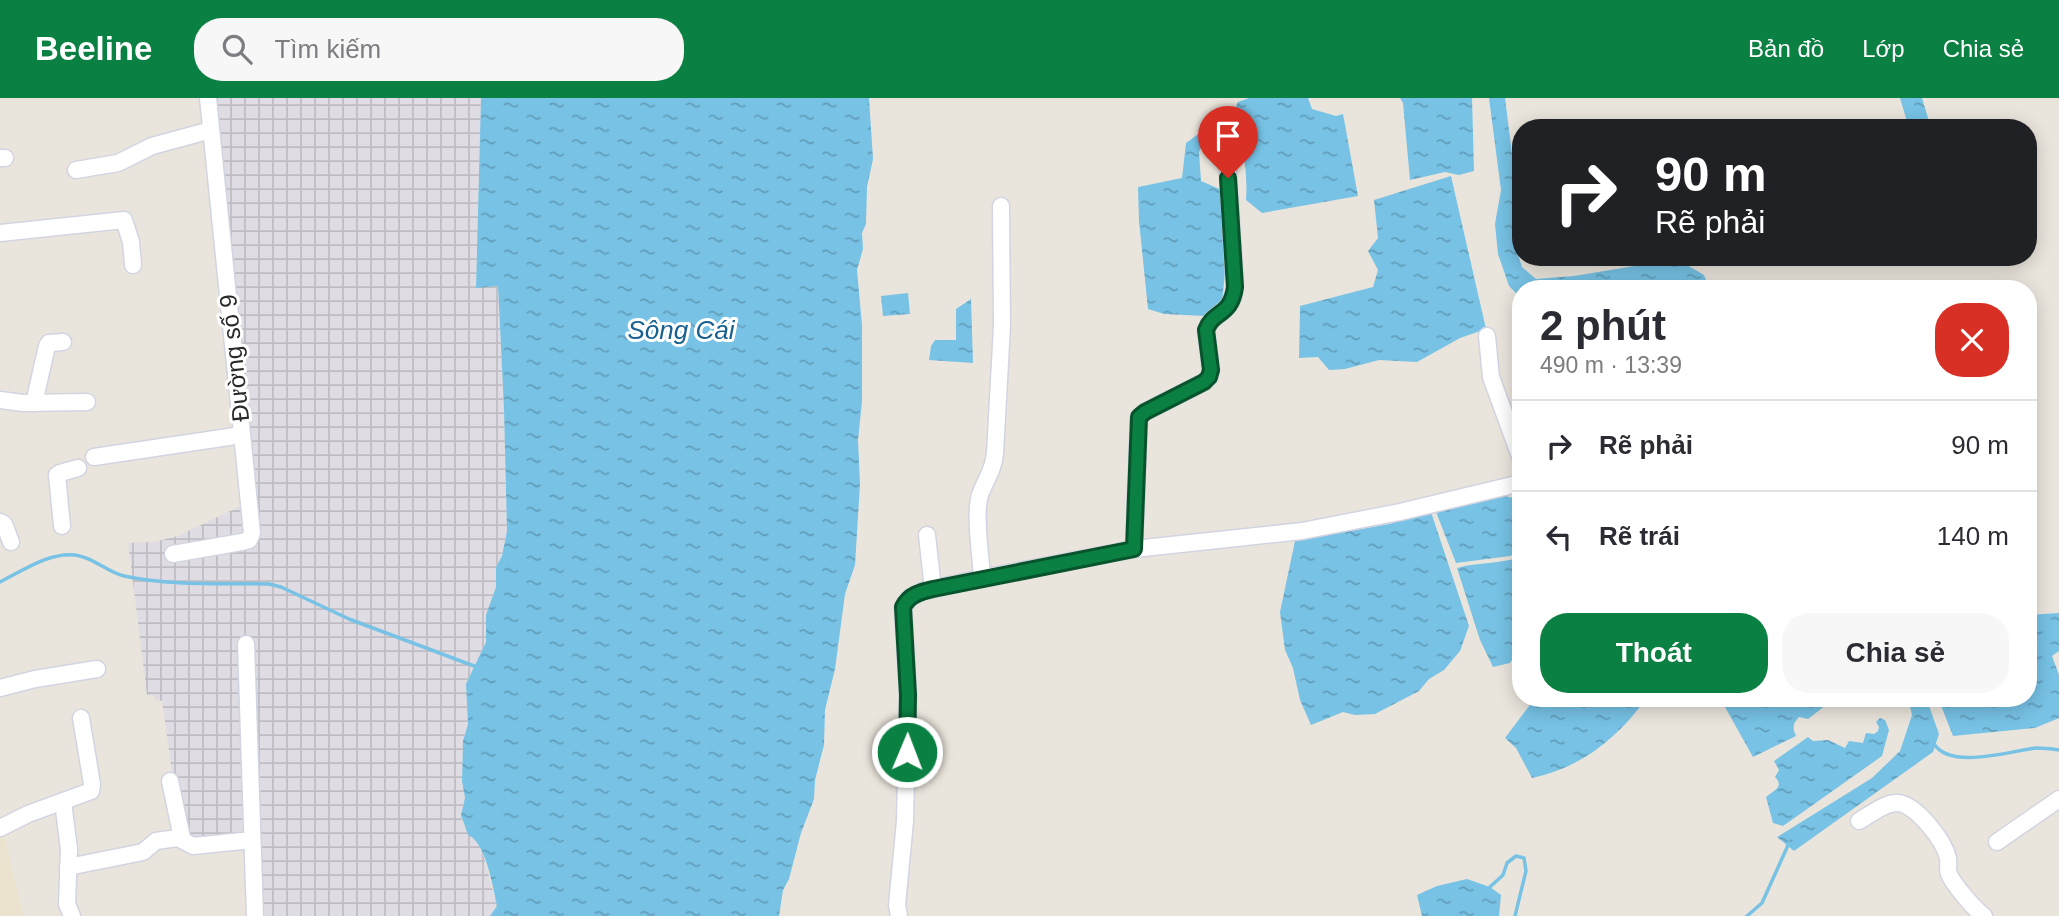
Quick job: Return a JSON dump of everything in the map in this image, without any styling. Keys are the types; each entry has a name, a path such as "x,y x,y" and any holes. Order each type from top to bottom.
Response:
{"street":[{"name":"Đường số 9","path":"173,554 249,540 252,533 208,98"},
{"path":"1134,549 1139,417 1209,377 1211,370 1206,330 1208,324 1226,310 1233,300 1235,287 1225,123"},
{"path":"76,170 118,163 152,146 211,130"},
{"path":"982,578 978,506 994,467 1002,326 1001,205"},
{"path":"0,233 124,220 131,242 133,265"},
{"path":"1487,336 1491,377 1512,434"},
{"path":"34,403 47,346 49,343 63,342"},
{"path":"0,400 34,403 88,402"},
{"path":"94,457 242,435"},
{"path":"62,527 57,475 78,468"},
{"path":"900,916 897,905 905,821 908,695 903,607 911,597 982,578 1134,549 1302,531 1400,512 1512,485"},
{"path":"0,522 4,524 11,542"},
{"path":"927,535 933,589"},
{"path":"246,644 255,916"},
{"path":"0,688 35,679 97,669"},
{"path":"0,828 91,791 81,718"},
{"path":"170,781 183,838 193,846 252,840"},
{"path":"1997,842 2059,799"},
{"path":"63,802 69,849 67,904 72,916"},
{"path":"1859,821 1887,805 1900,803 1911,809 1925,820 1941,842 1948,858 1949,874 1984,916"},
{"path":"68,867 143,852 156,841 183,838"}],"shaded area":[{"path":"212,98 481,98 476,287 498,286 507,531 502,556 496,567 496,587 486,615 486,642 466,684 468,724 463,741 462,781 465,798 461,815 464,826 481,846 497,906 490,916 259,916 256,836 194,842 189,837 173,779 162,701 147,695 128,543 153,542 178,536 251,501"},
{"path":"3,831 23,916 0,916 0,832"}],"water":[{"name":"Sông Cái","path":"481,98 869,98 873,159 867,187 863,249 857,270 862,325 862,401 858,440 860,484 855,565 845,594 835,669 825,710 824,745 815,780 814,799 801,833 789,879 783,890 779,916 490,916 497,906 488,866 480,847 468,835 461,815 465,798 462,781 463,741 468,724 466,684 486,642 486,615 496,587 496,567 502,556 507,531 498,286 476,288"},
{"path":"1249,98 1308,98 1312,109 1336,116 1343,114 1358,196 1262,213 1246,200 1244,157 1231,116 1238,102"},
{"path":"1400,98 1472,98 1474,171 1459,175 1445,172 1410,180 1403,103"},
{"path":"1489,98 1505,98 1512,154 1512,266 1522,266 1536,279 1635,266 1689,266 1704,275 1706,280 1512,280 1512,289 1498,254 1495,224 1501,190"},
{"path":"1900,98 1922,98 1928,119 1906,119"},
{"path":"1201,132 1206,136 1199,152 1201,181 1224,191 1226,263 1222,302 1205,316 1164,314 1148,309 1138,187 1182,178 1186,143"},
{"path":"1451,176 1486,329 1460,338 1417,362 1379,360 1345,369 1329,370 1318,357 1299,358 1300,306 1373,287 1378,270 1368,251 1378,238 1374,200"},
{"path":"908,293 910,314 883,316 881,296"},
{"path":"971,299 973,363 929,360 931,346 935,340 956,340 956,309"},
{"path":"1505,496 1512,498 1512,555 1456,563 1436,512"},
{"path":"1431,512 1469,626 1460,651 1444,670 1429,679 1419,691 1375,714 1355,715 1343,712 1311,725 1300,700 1293,668 1285,650 1280,612 1295,541 1389,524"},
{"path":"1512,559 1512,660 1510,663 1493,667 1480,640 1457,568"},
{"path":"2059,613 2059,651 2052,656 2059,675 2059,718 2035,728 1953,736 1942,707 2037,707 2037,614"},
{"path":"1528,707 1640,707 1624,726 1597,749 1567,766 1532,778 1516,748 1505,738"},
{"path":"1725,707 1823,707 1808,719 1799,717 1795,721 1796,736 1753,757"},
{"path":"1910,707 1929,707 1939,734 1933,752 1794,851 1777,837 1872,778 1900,751 1912,715"},
{"path":"1880,718 1885,720 1889,730 1882,756 1783,826 1773,823 1766,797 1775,791 1779,784 1775,777 1779,770 1774,761 1808,737 1813,741 1828,740 1845,748 1849,741 1863,743 1866,733 1874,734 1878,731 1876,722"},
{"path":"1467,879 1490,887 1501,895 1499,916 1422,916 1417,895 1437,886"}],"waterway":[{"path":"0,582 55,556 75,555 94,561 118,574 142,579 269,584 349,619 474,666"},
{"path":"1934,744 1942,752 1967,757 2036,748 2059,750"},
{"path":"1747,916 1762,903 1789,843"},
{"path":"1490,887 1503,875 1507,863 1516,856 1524,858 1526,871 1515,916"}],"route":[{"path":"907,752 908,695 903,607 907,600 923,591 1134,549 1139,417 1209,377 1211,370 1206,330 1208,324 1226,310 1233,300 1235,287 1228,178"}]}
